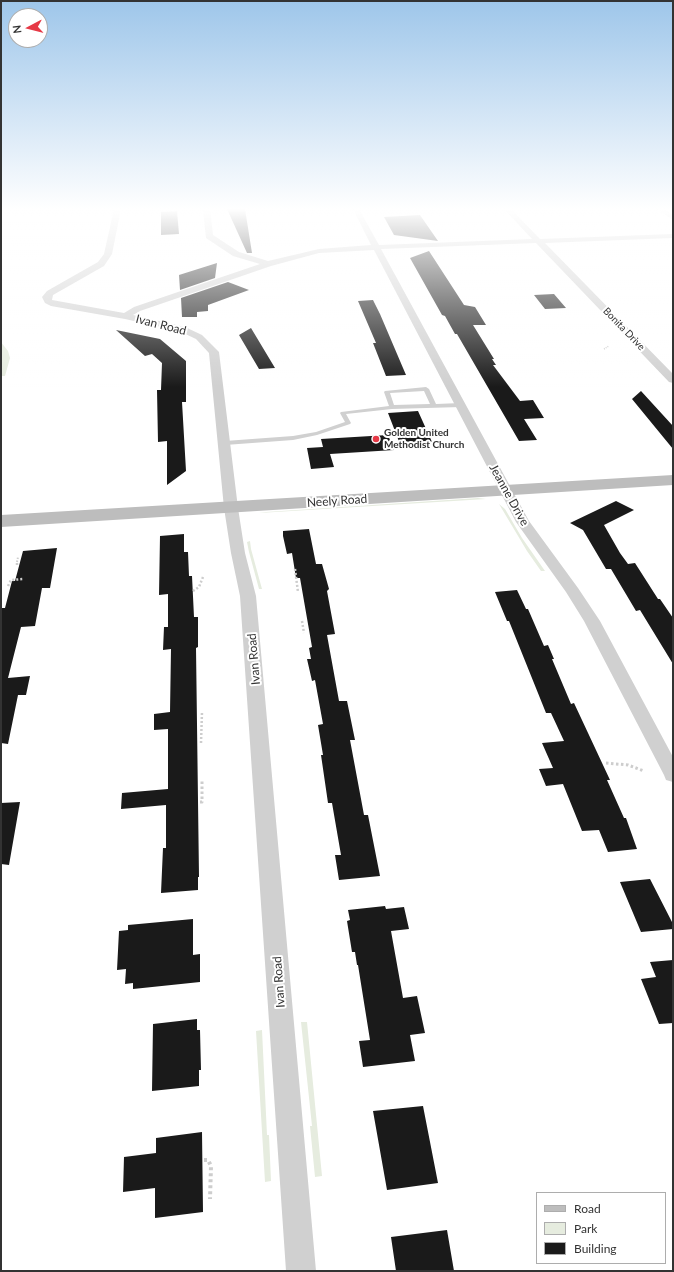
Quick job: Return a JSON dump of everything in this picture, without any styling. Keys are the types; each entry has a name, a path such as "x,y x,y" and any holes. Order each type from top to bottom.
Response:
{"street":[{"name":"Ivan Road","path":"93,268 50,293 47,298 48,301 54,304 125,316 190,332 203,340 214,352 231,508 238,553 248,596 301,1271"},
{"path":"125,316 137,309 255,268"},
{"name":"Jeanne Drive","path":"388,268 506,490 535,539 573,591 592,621 673,775"},
{"name":"Bonita Drive","path":"566,268 673,380"},
{"name":"Neely Road","path":"1,521 673,480"}],"lane":[{"path":"392,407 387,392 426,389 434,406"},
{"path":"225,443 293,438 317,434 348,423 343,414 392,407 461,405"}],"path":[{"path":"604,349 609,346"},
{"path":"17,565 18,557"},
{"path":"295,570 298,592"},
{"path":"193,591 199,587 203,577"},
{"path":"8,586 11,580 23,579"},
{"path":"302,621 304,633"},
{"path":"201,743 202,712"},
{"path":"606,763 628,765 644,771"},
{"path":"200,802 202,802 202,780"},
{"path":"204,1160 208,1160 211,1166 210,1199"}],"green space":[{"path":"1,342 8,351 10,358 5,376 1,376"},
{"path":"478,498 486,499 259,513 266,512"},
{"path":"499,504 505,509 522,538 545,571 541,571 527,551"},
{"path":"250,541 262,589 259,589 249,552 247,542"},
{"path":"301,1022 307,1022 322,1176 315,1177 310,1126 312,1126"},
{"path":"262,1030 267,1135 269,1135 271,1181 265,1182 256,1031"}],"building":[{"path":"200,268 216,268 215,278 180,290 179,275"},
{"path":"416,268 440,268 464,305 475,307 486,325 473,325 494,359 492,359 496,365 493,365 520,401 533,400 544,418 524,419 537,440 519,441 457,334 455,334 445,316 442,315"},
{"path":"228,282 249,290 208,305 208,311 197,312 197,317 182,317 181,298"},
{"path":"554,294 566,308 545,309 534,295"},
{"path":"373,300 406,375 386,376 373,343 376,343 358,301"},
{"path":"251,328 275,368 259,369 239,335"},
{"path":"116,330 160,339 186,361 186,402 182,402 186,471 167,485 167,441 158,442 157,390 161,390 162,363 152,354 145,356"},
{"path":"641,391 673,426 673,449 632,399"},
{"path":"418,411 432,442 400,444 388,413"},
{"path":"388,435 394,450 330,454 334,467 311,469 307,448 323,447 321,439"},
{"path":"616,501 634,510 604,525 628,564 635,563 658,599 660,599 673,618 673,664 640,610 636,611 611,569 606,569 583,530 570,523"},
{"path":"309,529 316,564 322,564 329,589 327,591 335,634 327,635 339,701 347,701 355,740 350,740 364,815 368,815 380,876 339,880 335,855 341,855 332,803 328,803 321,755 323,755 318,725 323,724 315,680 312,681 307,659 311,659 309,648 312,647 300,578 296,578 292,553 287,554 283,536 283,531"},
{"path":"184,534 184,552 188,552 189,576 192,576 194,617 198,617 198,647 196,648 199,877 198,890 161,893 163,848 166,848 166,805 121,809 122,793 168,789 168,729 154,730 154,714 170,712 171,649 163,650 164,627 168,627 168,594 159,595 160,536"},
{"path":"57,548 50,588 42,588 35,626 21,627 8,678 30,676 26,695 18,695 8,744 1,743 1,608 5,608 12,581 15,581 23,551"},
{"path":"517,590 526,609 528,609 544,646 548,645 554,659 552,659 571,704 574,703 610,780 607,780 624,818 626,818 637,849 608,852 599,830 582,831 563,784 546,786 539,769 553,768 542,743 564,741 551,713 546,713 509,621 507,621 495,592"},
{"path":"20,802 9,865 1,864 1,803"},
{"path":"650,879 673,924 673,929 641,932 620,882"},
{"path":"385,906 386,909 404,907 409,929 391,931 403,998 417,996 425,1033 410,1035 415,1061 363,1067 359,1041 370,1040 358,965 355,952 352,952 347,921 350,920 348,910"},
{"path":"193,919 193,955 200,954 200,982 133,989 133,983 125,984 126,969 117,970 119,931 128,930 128,925"},
{"path":"673,960 673,1023 659,1024 641,979 656,977 650,962"},
{"path":"197,1019 197,1030 200,1030 201,1070 199,1070 199,1086 152,1091 153,1024"},
{"path":"423,1106 438,1183 387,1190 373,1111"},
{"path":"202,1132 203,1212 155,1218 155,1188 123,1192 124,1157 156,1153 156,1138"},
{"path":"447,1230 454,1271 396,1271 391,1237"}],"place":[{"name":"Golden United Methodist Church","path":"376,439"}]}
